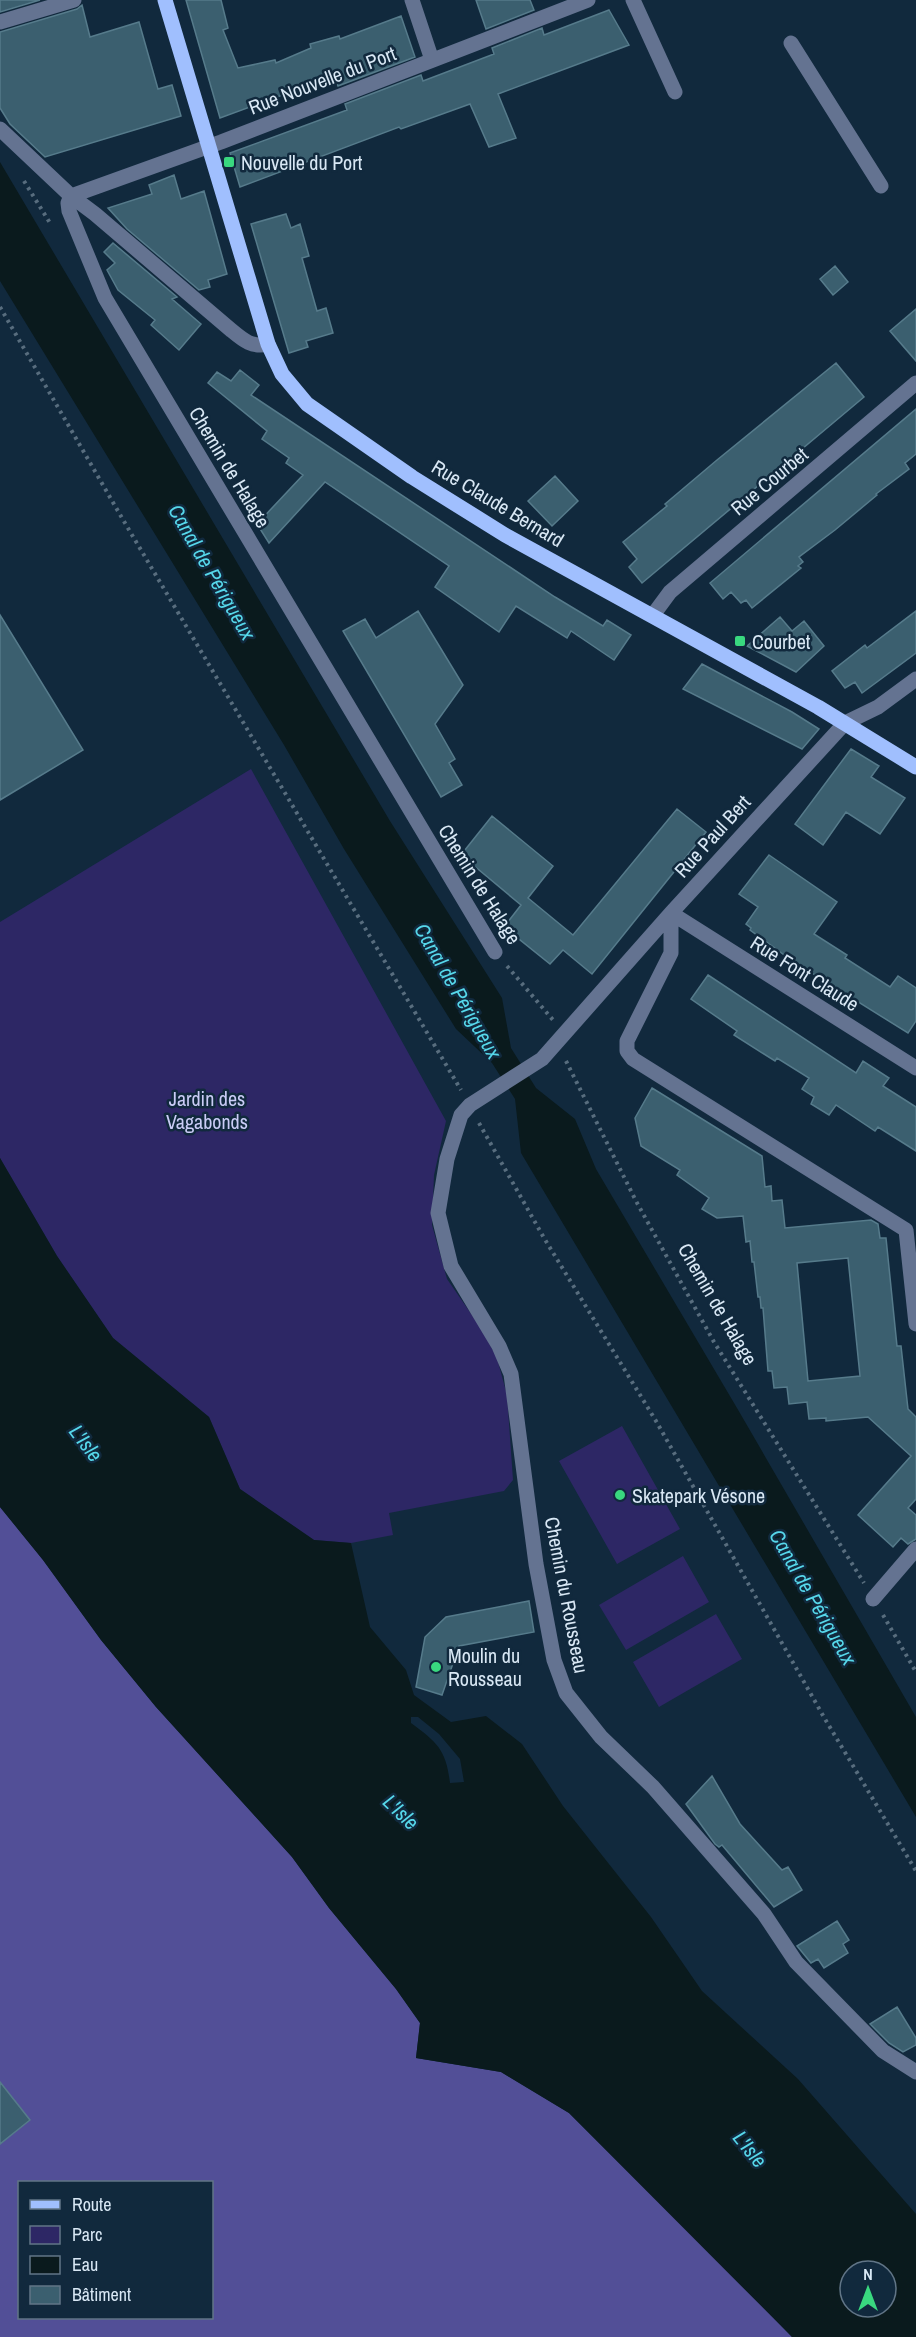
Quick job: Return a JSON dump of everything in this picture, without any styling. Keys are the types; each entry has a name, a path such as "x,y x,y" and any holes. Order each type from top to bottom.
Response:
{"main road":[{"name":"Rue Claude Bernard","path":"165,0 268,344 289,384 317,412 487,524 845,723 916,767"}],"street":[{"path":"0,22 74,0"},
{"path":"412,0 432,60"},
{"name":"Rue Nouvelle du Port","path":"71,196 209,147 588,0"},
{"path":"633,0 675,92"},
{"path":"791,43 881,186"},
{"path":"0,129 71,196 248,344 259,346 268,344"},
{"name":"Chemin de Halage","path":"71,196 68,203 69,211 105,298 495,952"},
{"name":"Rue Courbet","path":"653,615 670,592 916,383"},
{"name":"Rue Paul Bert","path":"542,1059 671,913 845,723 878,707 916,679"},
{"path":"671,913 671,953 627,1041 627,1051 633,1059 906,1230 916,1324"},
{"name":"Rue Font Claude","path":"671,913 916,1068"},
{"name":"Chemin du Rousseau","path":"542,1059 470,1105 462,1115 447,1159 438,1213 451,1266 499,1346 511,1374 536,1564 554,1660 566,1693 601,1737 653,1786 764,1914 796,1962 883,2051 916,2072"},
{"path":"873,1599 916,1549"}],"path":[{"name":"Chemin de Halage","path":"495,952 552,1017 557,1042 636,1201 714,1342 916,1672"}],"green space":[{"name":"Jardin des Vagabonds","path":"251,769 446,1121 434,1175 432,1225 447,1279 481,1328 497,1358 507,1395 513,1480 504,1491 389,1513 393,1535 351,1543 314,1540 240,1489 209,1417 113,1338 57,1256 0,1158 0,922"},
{"name":"Skatepark Vésone","path":"622,1426 680,1529 617,1564 559,1461"},
{"path":"683,1556 709,1602 626,1650 599,1605"},
{"path":"716,1614 742,1659 659,1707 633,1662"}],"shaded area":[{"path":"0,1507 43,1560 101,1640 156,1707 292,1857 329,1908 396,1989 420,2023 416,2058 501,2072 569,2113 792,2337 0,2337"}],"water":[{"name":"Canal de Périgueux","path":"0,162 390,821 502,998 511,1048 536,1088 575,1119 596,1169 916,1717 916,1817 521,1153 515,1099 492,1063 456,1029 344,849 284,745 0,281"},
{"name":"L'Isle","path":"0,1158 57,1256 113,1338 209,1417 240,1489 314,1540 351,1543 370,1627 406,1670 414,1695 451,1722 486,1716 522,1744 563,1806 651,1917 702,1991 798,2079 916,2214 916,2337 792,2337 569,2113 501,2072 416,2058 420,2023 396,1989 329,1908 292,1857 156,1707 101,1640 43,1560 0,1507","holes":["411,1717 418,1717 439,1734 460,1759 464,1782 450,1783 446,1763 439,1748 411,1723"]}],"building":[{"path":"0,0 40,0 0,12"},
{"path":"186,0 221,0 228,28 223,30 238,68 275,60 276,63 311,48 310,44 339,36 340,39 401,16 415,57 338,86 334,76 220,118"},
{"path":"476,0 530,0 534,10 486,29"},
{"path":"82,5 90,37 139,22 158,89 172,85 181,116 45,157 10,124 0,108 0,32 77,9"},
{"path":"609,10 629,45 498,94 516,138 489,147 470,104 401,129 399,127 240,187 230,153 347,110 345,104 421,75 423,81 494,54 492,48 542,28 544,35"},
{"path":"174,175 181,199 204,191 227,274 208,280 210,287 199,290 127,229 108,208 152,194 149,185"},
{"path":"286,214 291,228 300,224 309,256 302,258 317,311 326,308 333,333 306,341 308,347 289,353 251,224"},
{"path":"113,243 177,297 172,299 201,324 179,350 151,325 155,320 118,290 107,270 115,263 104,252"},
{"path":"835,266 848,282 833,295 820,279"},
{"path":"916,309 916,361 890,331"},
{"path":"836,363 864,397 642,583 629,567 637,559 623,542 717,460"},
{"path":"240,370 259,385 251,395 555,597 603,626 607,620 631,635 614,660 571,631 567,638 516,606 499,632 435,587 449,566 325,482 269,543 257,524 303,475 286,463 289,458 262,439 267,431 208,383 217,372 231,381"},
{"path":"916,409 916,454 905,463 909,469 799,557 803,562 798,566 801,568 752,608 746,600 741,603 731,592 723,599 710,583"},
{"path":"555,476 578,501 552,526 528,501"},
{"path":"418,611 463,685 435,724 455,759 449,763 462,785 441,797 343,631 365,619 376,638"},
{"path":"916,611 916,653 862,693 855,682 845,688 832,671 865,645 867,648"},
{"path":"0,615 83,750 0,800"},
{"path":"780,617 792,631 804,621 824,646 796,672 747,646"},
{"path":"702,664 819,729 802,749 683,689"},
{"path":"851,749 879,766 871,777 905,798 880,834 846,812 823,845 795,824"},
{"path":"677,809 706,832 592,974 563,950 550,964 504,927 521,905 461,855 492,816 553,866 528,898 573,935"},
{"path":"769,855 837,902 814,934 847,955 845,958 890,987 898,976 916,988 916,1021 908,1033 791,960 750,930 751,928 746,924 758,907 739,894"},
{"path":"708,975 856,1073 863,1061 889,1078 883,1086 916,1107 916,1151 878,1127 875,1131 836,1105 829,1115 811,1104 814,1097 802,1089 809,1078 777,1058 775,1061 734,1035 737,1031 691,999"},
{"path":"652,1088 762,1156 765,1187 771,1186 772,1201 782,1200 785,1228 871,1220 878,1224 880,1238 886,1238 897,1346 901,1346 908,1409 916,1417 916,1499 908,1508 916,1515 916,1539 908,1544 901,1538 893,1547 858,1515 911,1456 868,1417 826,1421 826,1418 809,1419 807,1402 789,1404 787,1387 774,1388 772,1371 768,1371 763,1308 761,1308 760,1297 758,1297 750,1241 746,1242 743,1216 717,1218 702,1209 709,1198 677,1175 680,1170 641,1146 635,1118","holes":["848,1258 860,1376 808,1381 797,1263"]},
{"name":"Moulin du Rousseau","path":"529,1601 534,1632 459,1646 442,1695 416,1687 425,1637 446,1617"},
{"path":"712,1776 740,1824 782,1870 788,1867 802,1890 774,1907 722,1845 719,1847 715,1844 686,1804"},
{"path":"837,1921 849,1940 843,1944 848,1953 824,1968 818,1959 811,1963 797,1946"},
{"path":"897,2007 916,2038 916,2045 903,2052 889,2043 870,2024"},
{"path":"0,2082 30,2120 0,2144"}],"place":[{"name":"Nouvelle du Port","path":"229,162"},
{"name":"Courbet","path":"740,641"},
{"name":"Skatepark Vésone","path":"620,1495"},
{"name":"Moulin du Rousseau","path":"436,1667"}]}
